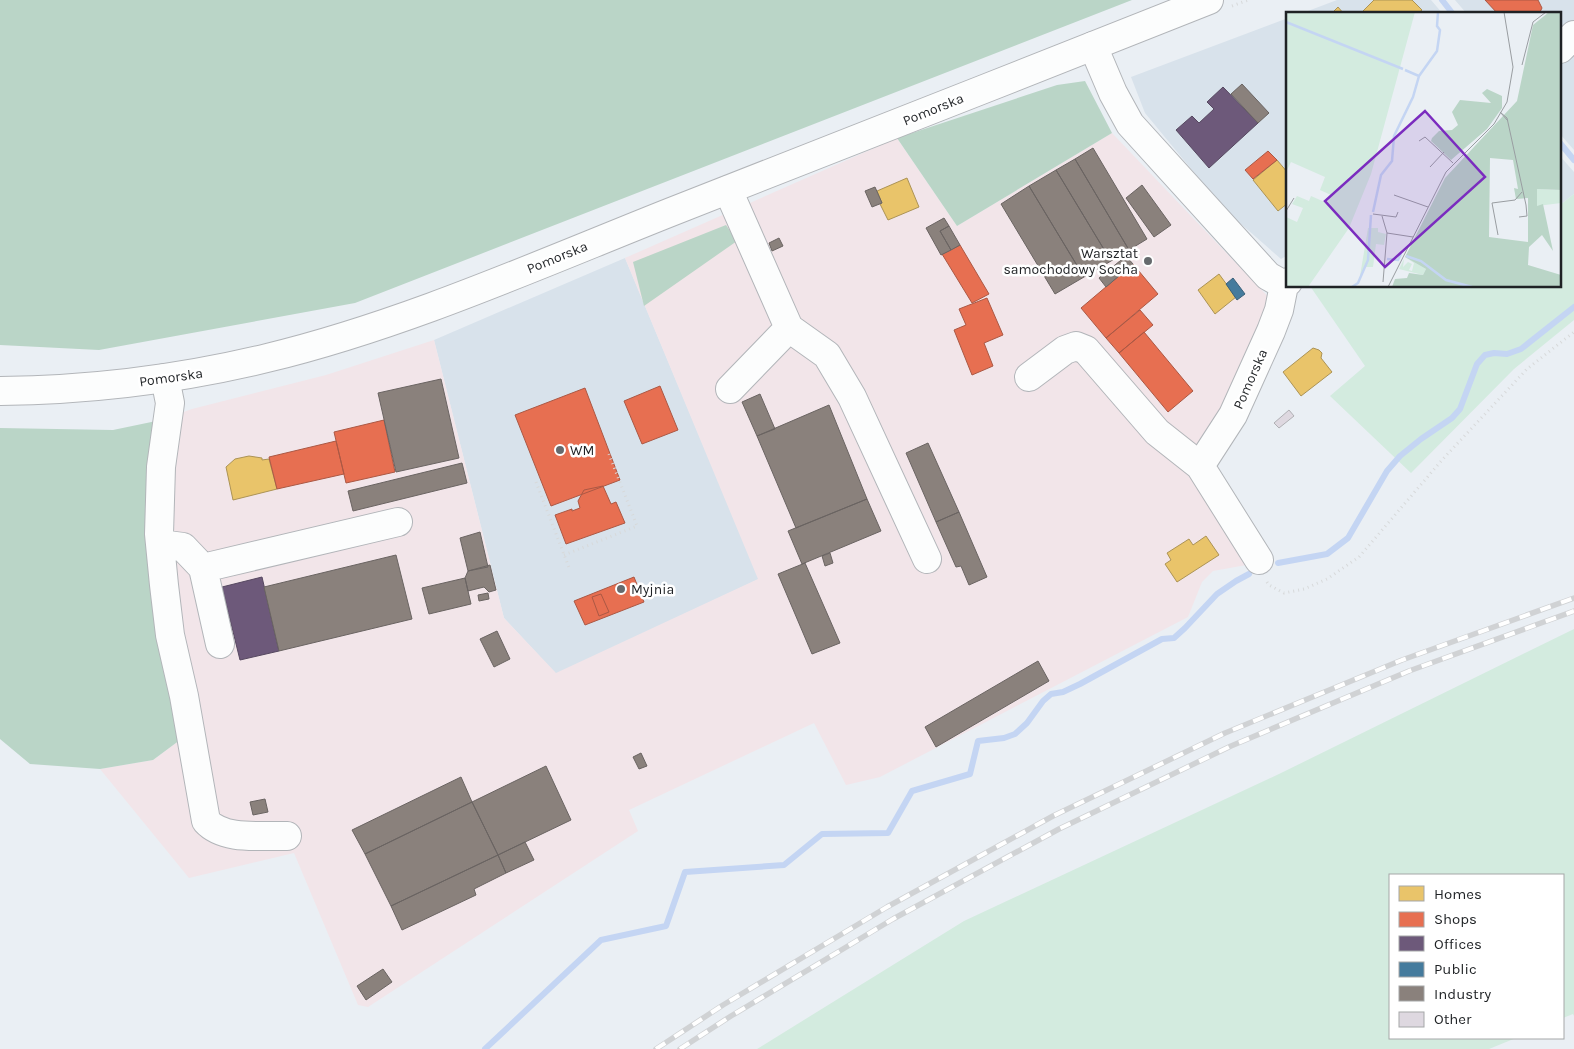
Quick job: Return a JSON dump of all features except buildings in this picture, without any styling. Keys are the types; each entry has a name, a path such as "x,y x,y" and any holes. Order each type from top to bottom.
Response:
{"main road":[{"name":"Pomorska","path":"0,391 42,390 116,384 204,372 269,358 362,331 507,277 1208,0"},
{"path":"1562,47 1574,35"},
{"name":"Pomorska","path":"1093,46 1113,93 1130,124 1261,269 1268,276 1286,284 1274,324 1233,415 1200,466"},
{"path":"728,190 790,328 827,355 839,375 852,397 927,559"},
{"path":"730,389 790,328"},
{"path":"1029,377 1065,350 1076,346 1086,350 1157,432 1200,466 1259,560"},
{"path":"165,378 170,403 161,467 160,544 170,634 184,696 206,821 213,829 228,834 287,836"},
{"path":"203,568 398,522"},
{"path":"160,544 183,547 203,568 220,644"}],"path":[{"path":"1259,560 1269,585 1284,592 1304,590 1327,579 1359,557 1442,460 1527,369 1574,332"},
{"path":"564,554 637,526 609,454"},
{"path":"536,482 570,570"}],"shaded area":[{"path":"1337,0 1431,0 1441,12 1305,12"},
{"path":"1455,0 1574,0 1574,150 1562,136 1562,12 1465,12"},
{"path":"1286,19 1286,256 1281,259 1225,210 1145,113 1131,77"},
{"path":"1112,133 1275,304 1195,467 1252,564 1213,571 1202,582 1188,617 880,777 846,785 814,723 629,810 638,831 368,1007 358,1005 294,853 189,878 100,769 153,760 184,737 161,420 192,409 326,375 434,340 504,618 556,673 758,579 625,258 897,138 957,226"},
{"path":"1562,158 1574,172 1574,194 1562,203"},
{"path":"625,258 759,579 556,674 504,618 434,340"}],"green space":[{"path":"0,0 1132,0 355,303 99,350 0,345"},
{"path":"1085,81 1112,133 957,226 897,138 1057,85"},
{"path":"1574,194 1574,320 1514,369 1411,473 1330,396 1365,366 1311,288 1562,288 1562,203"},
{"path":"726,225 737,241 644,306 633,262"},
{"path":"161,420 184,737 153,760 100,769 30,764 0,739 0,428 113,430"},
{"path":"1574,629 1574,1016 1573,1014 1564,1018 1564,874 1389,874 1389,1039 1514,1039 1489,1049 757,1049 964,921 1279,774"}],"waterway":[{"path":"1442,0 1451,12"},
{"path":"1562,145 1574,160"},
{"path":"1278,563 1327,554 1348,538 1387,471 1400,456 1452,418 1460,409 1477,364 1485,355 1494,353 1507,354 1521,349 1574,307"},
{"path":"485,1049 601,940 666,926 685,872 784,865 822,834 888,833 912,791 970,774 978,741 1004,738 1015,734 1027,723 1043,701 1051,694 1063,692 1080,684 1162,639 1174,638 1217,594 1249,574"}],"railway":[{"path":"656,1049 723,1005 887,907 1053,816 1225,733 1402,660 1574,598"},
{"path":"680,1049 731,1016 893,919 1059,829 1231,746 1409,671 1574,611"}],"place":[{"name":"Warsztat samochodowy Socha","path":"1148,261"},
{"name":"WM","path":"560,450"},
{"name":"Myjnia","path":"621,589"}]}
